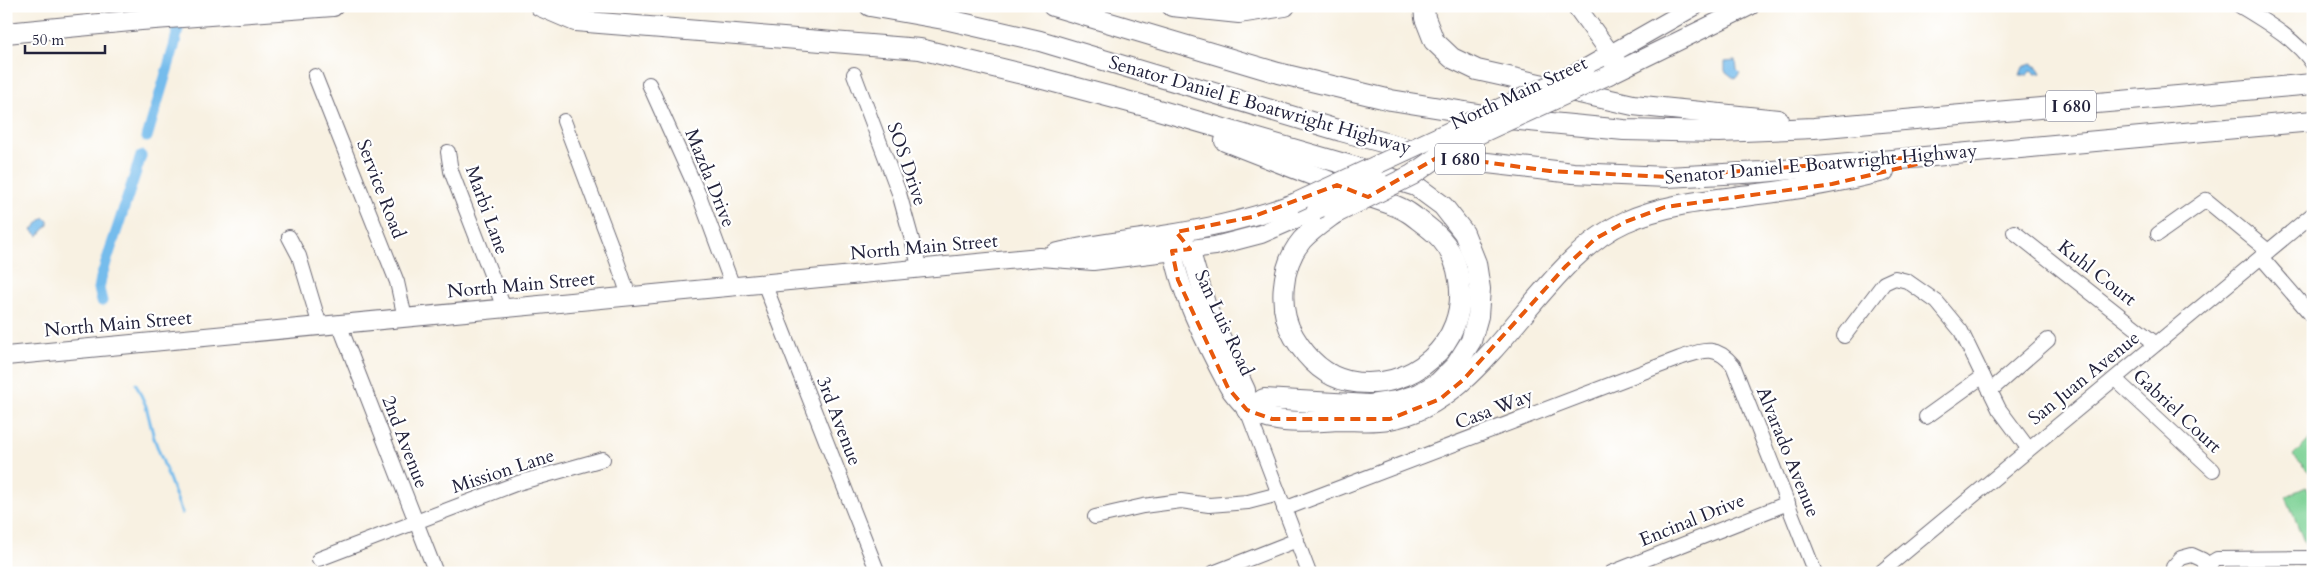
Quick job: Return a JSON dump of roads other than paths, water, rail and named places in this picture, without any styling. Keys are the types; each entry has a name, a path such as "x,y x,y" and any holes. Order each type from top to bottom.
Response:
{"highway":[{"path":"6,20 140,13 207,14 333,6"},
{"path":"540,6 574,21 920,49 1043,78 1141,105 1416,186 1443,206 1464,233 1476,263 1480,298 1478,316 1471,341 1456,365 1438,382 1418,394 1397,401 1370,405 1264,399 1247,410"},
{"name":"Senator Daniel E Boatwright Highway","path":"870,6 1017,35 1386,143 1447,157 1502,166 1597,175 1683,177 1809,168 2313,121"},
{"name":"Senator Daniel E Boatwright Highway","path":"1053,6 1314,82 1391,100 1446,110 1555,125 1649,131 1743,132 1838,127 2309,84"},
{"path":"1172,6 1239,13 1285,6"},
{"path":"1424,6 1425,18 1434,41 1452,58 1477,70 1633,105 1838,127"},
{"path":"6,33 140,13"},
{"path":"1141,105 1180,125 1410,213 1441,239 1457,267 1462,297 1455,328 1436,354 1417,371 1389,381 1364,383 1347,381 1332,375 1317,365 1302,350 1291,332 1284,298 1284,284 1290,262 1301,241 1325,212 1412,175 1452,147"},
{"path":"1247,410 1272,419 1297,420 1390,419 1418,410 1440,399 1463,380 1565,267 1595,239 1624,222 1665,207 1832,184 1964,153"}],"main road":[{"path":"1576,6 1614,66"},
{"name":"North Main Street","path":"6,356 1040,257 1090,244 1176,232 1240,220 1294,203 1586,68 1614,66 1696,6"},
{"name":"North Main Street","path":"1452,147 1614,66 1750,6"},
{"name":"North Main Street","path":"1040,257 1093,261 1172,252 1226,243 1261,234 1325,212"},
{"name":"San Luis Road","path":"1176,232 1190,248 1208,307 1246,390 1247,410"},
{"name":"San Luis Road","path":"1176,232 1172,252 1178,280 1228,388 1247,410"}],"street":[{"path":"2240,6 2265,21 2305,52 2313,64"},
{"name":"SOS Drive","path":"854,74 899,193 920,268"},
{"name":"Service Road","path":"315,76 397,282 405,318"},
{"name":"Mazda Drive","path":"650,84 699,195 733,286"},
{"path":"564,121 617,261 628,296"},
{"name":"Marbi Lane","path":"448,152 451,171 504,308"},
{"path":"2158,234 2206,200 2264,254 2313,317"},
{"name":"San Juan Avenue","path":"1880,573 2028,448 2115,379 2313,214"},
{"name":"Kuhl Court","path":"2014,232 2156,344"},
{"path":"289,237 298,256 320,326"},
{"path":"1844,336 1884,282 1895,278 1907,282 1937,302 1961,331 1999,409 2028,448"},
{"name":"3rd Avenue","path":"764,284 878,573"},
{"name":"2nd Avenue","path":"339,324 436,573"},
{"path":"1990,391 2048,340"},
{"name":"Casa Way","path":"1284,509 1699,351 1718,351"},
{"name":"Alvarado Avenue","path":"1718,351 1733,365 1815,573"},
{"path":"1926,417 1983,376"},
{"name":"Gabriel Court","path":"2115,379 2213,470"},
{"name":"San Luis Road","path":"1247,410 1309,573"},
{"name":"Mission Lane","path":"319,559 518,483 603,459"},
{"path":"1095,517 1143,506 1181,501 1208,505 1248,502 1278,494"},
{"name":"Encinal Drive","path":"1610,573 1788,503"},
{"path":"1212,573 1297,540"},
{"path":"2173,573 2176,562 2186,555 2198,556 2207,569 2217,560 2313,558"}],"water":[{"path":"1736,61 1737,70 1740,73 1735,79 1725,71 1725,62"},
{"path":"2031,64 2039,68 2042,73 2036,74 2031,70 2027,75 2020,75 2023,67"},
{"path":"44,217 48,221 48,225 38,236 32,230"}],"waterway":[{"path":"147,137 174,47 183,6"},
{"path":"102,301 99,289 101,278 141,156"},
{"path":"136,384 146,406 154,438 182,513"}]}
